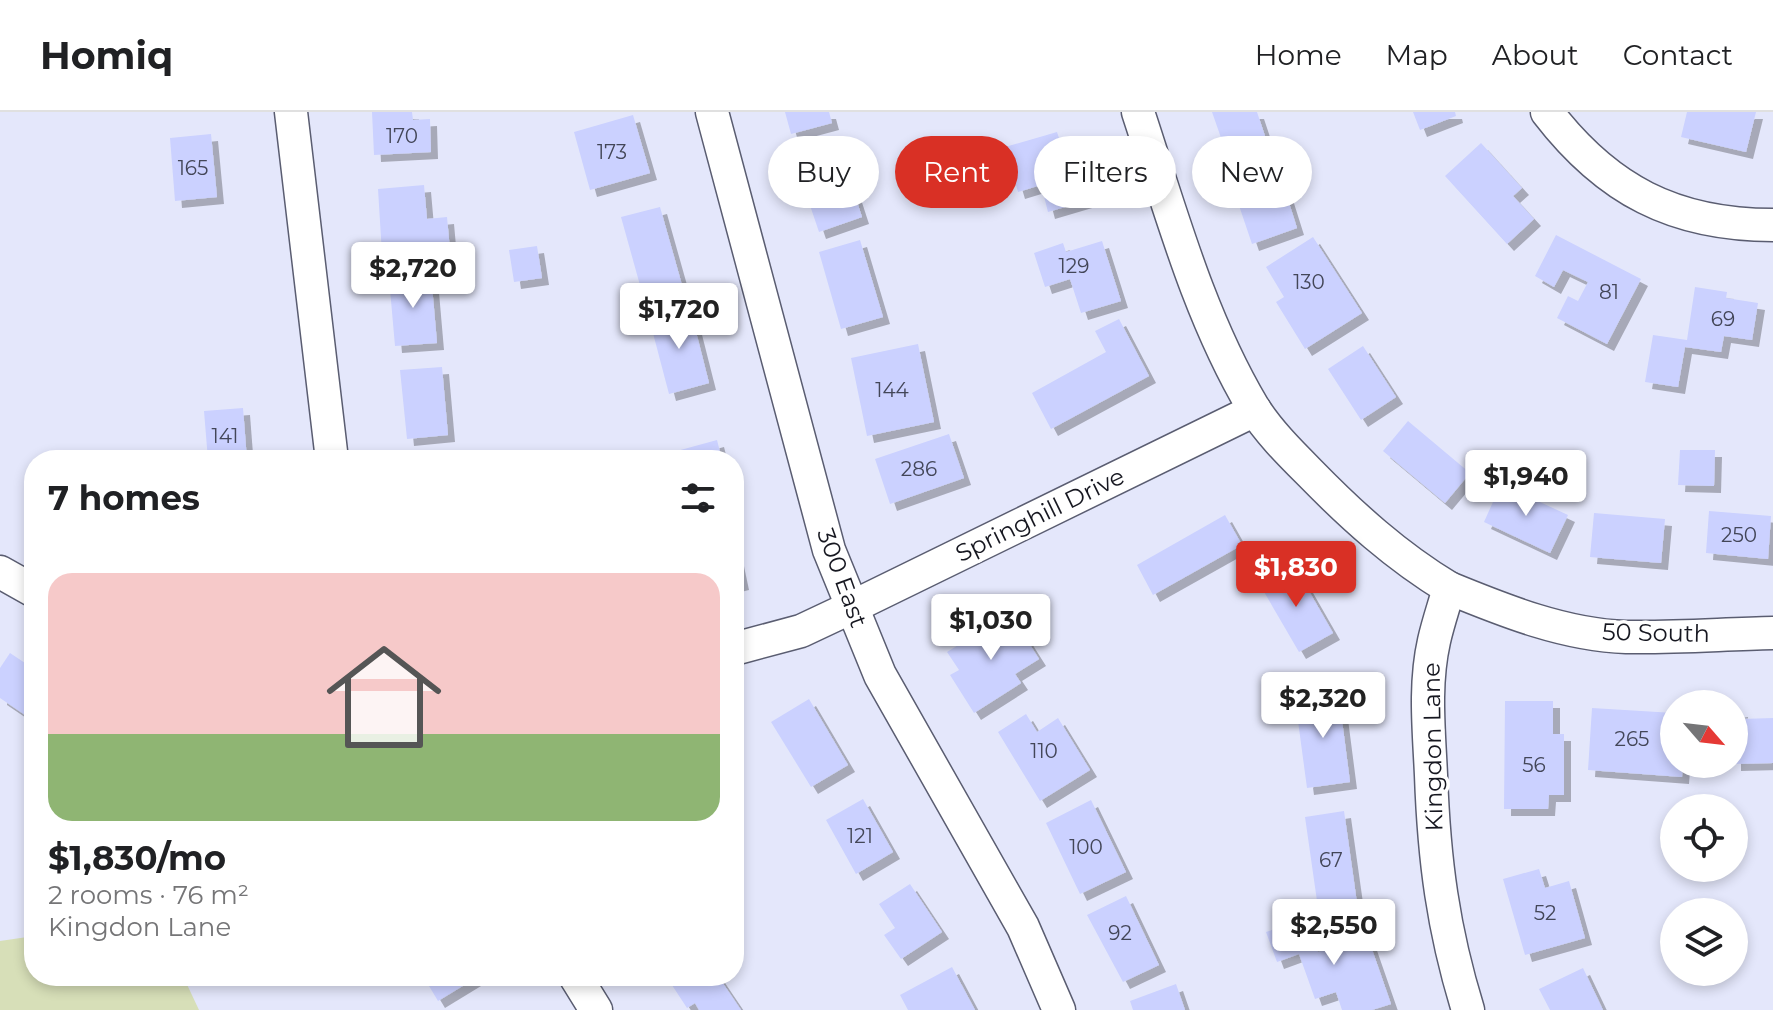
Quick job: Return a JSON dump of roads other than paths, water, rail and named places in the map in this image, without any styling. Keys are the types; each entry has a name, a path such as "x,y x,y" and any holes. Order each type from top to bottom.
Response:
{"street":[{"path":"291,112 331,450"},
{"name":"300 East","path":"712,112 829,550 880,675 1023,927 1059,1010"},
{"path":"1138,112 1196,288 1223,350 1255,410 1274,435 1354,518 1398,555 1449,588"},
{"path":"1547,112 1584,156 1642,197 1709,220 1773,225"},
{"name":"Springhill Drive","path":"744,646 801,631 1255,410"},
{"path":"0,572 24,585"},
{"name":"50 South","path":"1449,588 1536,620 1596,634 1625,637 1773,633"},
{"name":"Kingdon Lane","path":"1449,588 1433,643 1428,695 1433,820 1441,904 1468,1010"},
{"path":"581,986 596,1010"}]}
